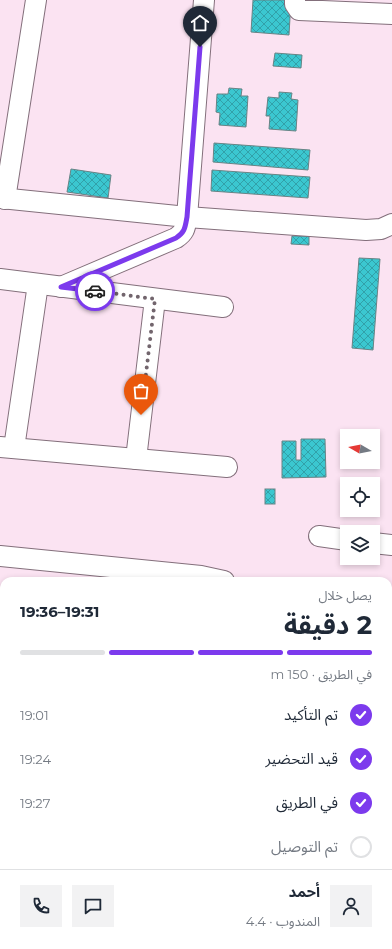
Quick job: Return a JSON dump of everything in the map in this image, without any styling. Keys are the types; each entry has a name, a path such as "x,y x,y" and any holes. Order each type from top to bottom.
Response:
{"street":[{"path":"36,0 2,199 187,217 366,230 381,229 392,224"},
{"path":"61,287 176,238 182,234 186,227 204,0"},
{"path":"295,0 295,4 299,10 392,14"},
{"path":"0,279 223,307"},
{"path":"38,284 7,447 227,467"},
{"path":"136,459 155,299"},
{"path":"319,536 340,539"},
{"path":"380,544 392,545"},
{"path":"0,556 206,577"}],"building":[{"path":"253,0 291,0 289,35 251,32"},
{"path":"275,53 302,55 301,68 273,66"},
{"path":"229,88 242,89 241,96 248,96 246,127 219,125 220,113 216,112 217,94 228,94"},
{"path":"279,92 292,93 291,99 298,100 296,131 269,129 270,116 266,116 268,97 279,98"},
{"path":"214,143 310,150 308,170 213,162"},
{"path":"71,169 111,175 108,198 67,192"},
{"path":"212,170 310,177 308,198 211,191"},
{"path":"292,236 309,236 309,245 291,244"},
{"path":"359,258 380,259 373,350 352,348"},
{"path":"301,439 325,439 326,477 282,478 282,441 296,441 296,460 301,460"},
{"path":"265,489 275,489 275,504 265,504"}],"way so far":[{"path":"95,291 155,299 141,415"}],"route":[{"path":"95,291 61,287 176,238 182,234 186,227 200,47"}]}
